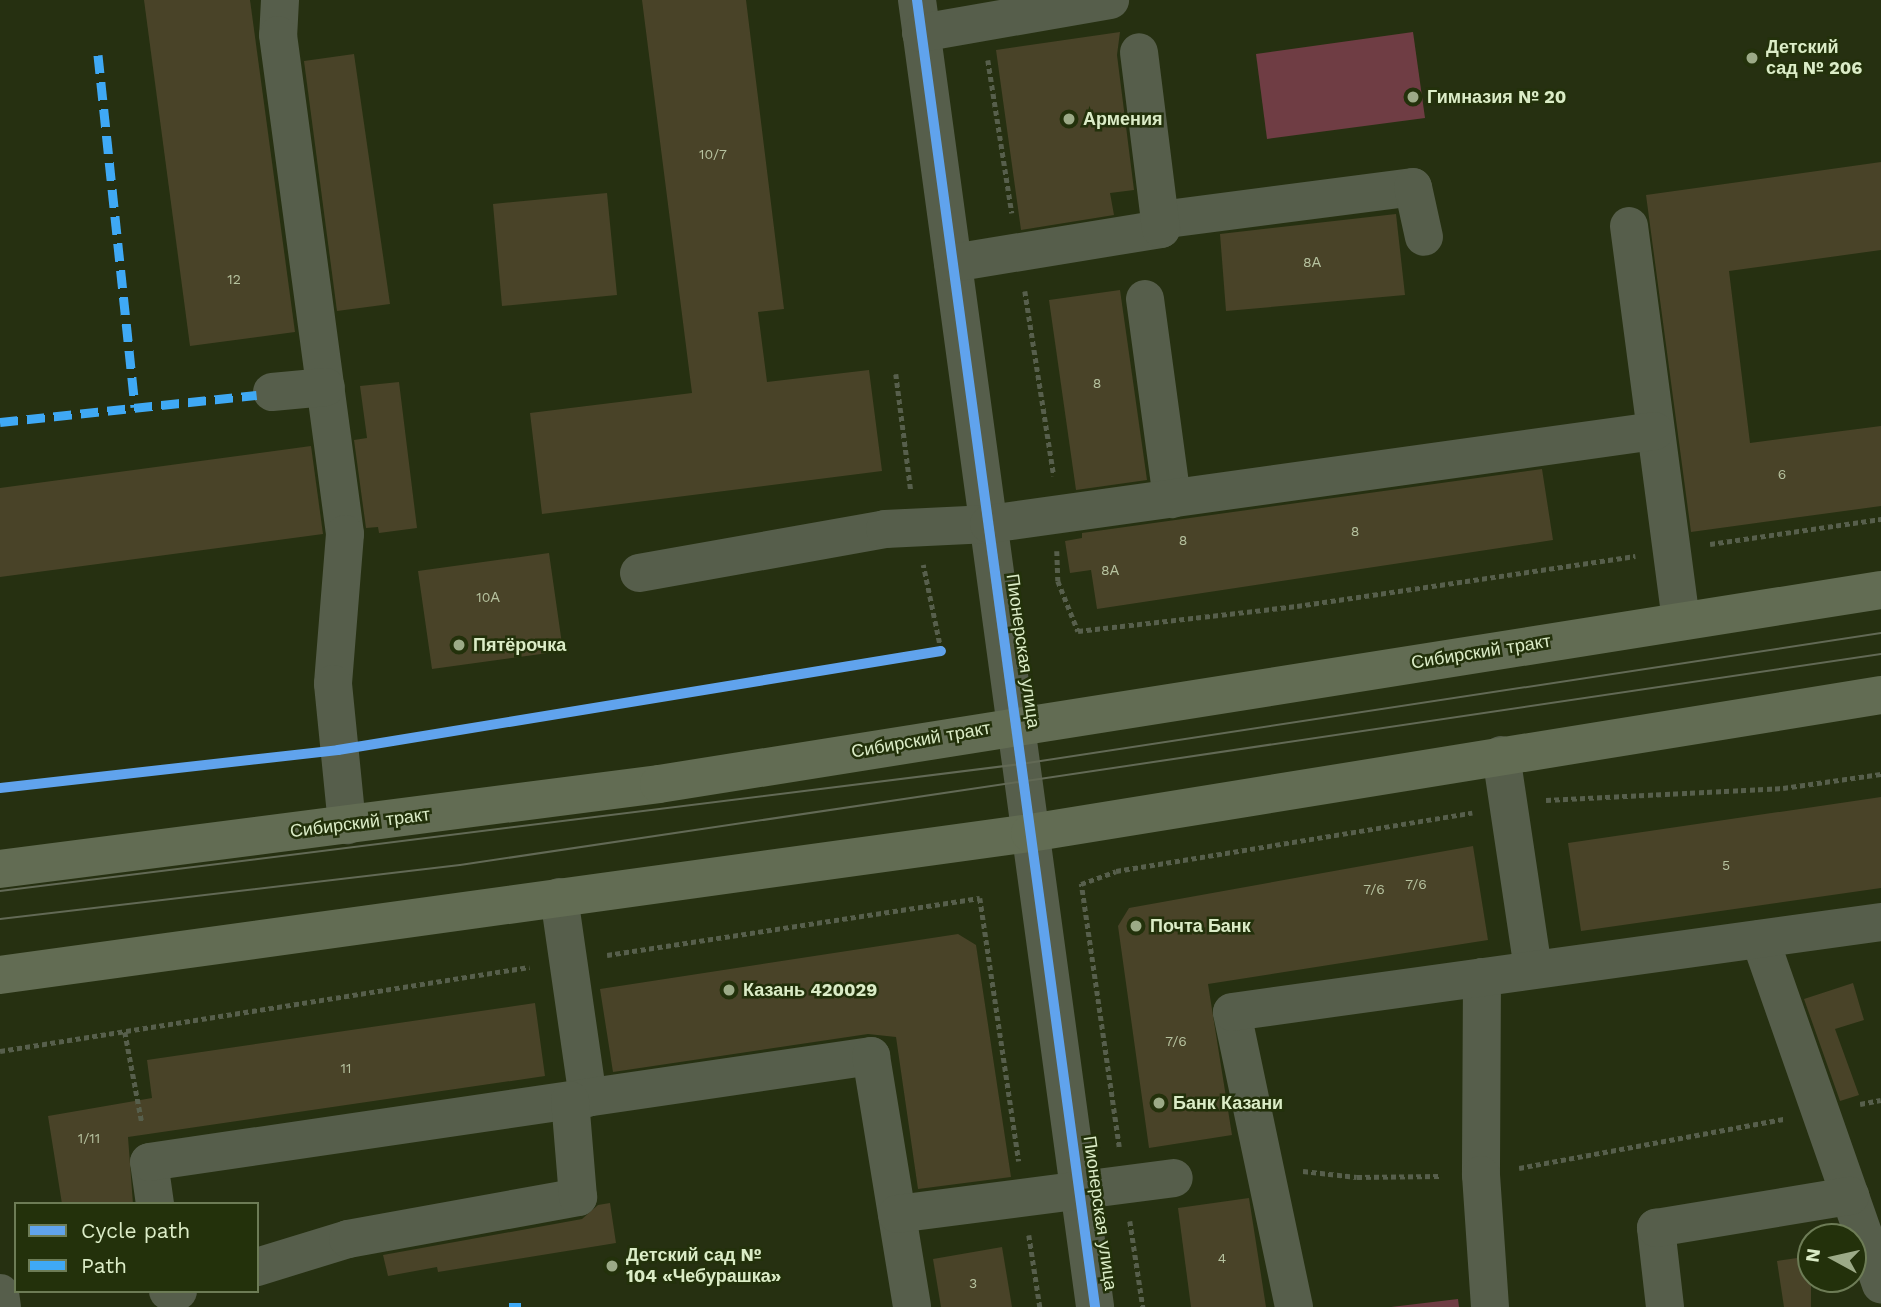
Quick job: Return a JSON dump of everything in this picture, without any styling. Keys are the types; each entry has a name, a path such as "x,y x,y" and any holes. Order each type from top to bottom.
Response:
{"main road":[{"name":"Сибирский тракт","path":"0,869 659,784 1016,724 1881,590"},
{"path":"0,975 1030,833 1881,695"}],"street":[{"path":"281,0 278,35 345,534 333,684 348,825"},
{"path":"919,16 982,22 1110,0"},
{"name":"Пионерская улица","path":"919,16 1095,1307"},
{"path":"953,263 1161,229 1139,52"},
{"path":"1160,219 1413,187 1424,237"},
{"path":"1629,226 1681,621"},
{"path":"1146,299 1172,499"},
{"path":"272,392 326,387"},
{"path":"639,573 885,529 989,524 1655,431"},
{"path":"1502,755 1533,970"},
{"path":"259,1266 348,1239 578,1197 579,1099 559,897"},
{"path":"1294,1307 1232,1012 1881,922"},
{"path":"1760,939 1881,1284"},
{"path":"1482,977 1481,1175 1490,1307"},
{"path":"155,1202 149,1162 871,1056 912,1307"},
{"path":"897,1214 1174,1178"},
{"path":"1665,1307 1656,1228 1850,1196"},
{"path":"0,1293 2,1307"}],"path":[{"path":"982,22 1054,481 1058,581 1078,631 1297,606 1881,519"},
{"path":"0,788 338,750 941,651"},
{"path":"1081,884 1143,1307"},
{"path":"0,1051 980,898 1040,1307"},
{"path":"125,1032 149,1162"},
{"path":"1265,1167 1357,1177 1481,1175 1881,1100"}],"shaded area":[{"path":"1413,32 1425,118 1267,139 1256,54"},
{"path":"1458,1299 1459,1307 1391,1307"}],"building":[{"path":"144,0 250,0 295,332 190,346"},
{"path":"642,0 746,0 784,309 758,312 767,382 869,370 882,471 542,514 530,413 692,393"},
{"name":"Армения","path":"1120,32 1117,55 1134,190 1110,193 1114,215 1021,230 996,50"},
{"path":"354,54 390,304 337,311 304,61"},
{"path":"1881,162 1881,250 1729,271 1750,443 1881,426 1881,506 1691,532 1646,195"},
{"path":"607,193 617,295 502,306 493,204"},
{"path":"1396,214 1405,295 1226,311 1220,234"},
{"path":"1120,290 1147,480 1076,490 1049,300"},
{"path":"399,382 417,528 379,533 378,527 366,528 354,440 367,438 360,386"},
{"path":"311,446 323,534 0,577 0,488"},
{"path":"1542,469 1553,540 1097,609 1091,570 1070,573 1065,541 1082,538 1082,533"},
{"path":"549,553 563,651 432,669 418,571"},
{"path":"1881,797 1881,888 1581,931 1568,843"},
{"path":"1473,846 1488,940 1208,984 1232,1135 1149,1148 1118,926 1129,908"},
{"path":"958,934 976,945 1011,1177 918,1189 896,1037 868,1034 613,1072 600,989"},
{"path":"1853,983 1864,1020 1835,1029 1859,1095 1840,1101 1804,999"},
{"path":"535,1003 545,1076 128,1137 133,1202 62,1202 48,1116 152,1098 147,1060"},
{"path":"1249,1198 1266,1307 1191,1307 1178,1208"},
{"path":"610,1203 616,1243 438,1272 437,1267 388,1276 383,1255 582,1219 598,1205"},
{"path":"1002,1247 1012,1307 941,1307 933,1259"},
{"path":"1797,1258 1797,1293 1811,1293 1811,1307 1784,1307 1777,1261"}],"tram line":[{"path":"0,891 1021,764 1881,633"},
{"path":"0,919 460,865 1881,654"}],"marked path":[{"path":"98,55 135,407"},
{"path":"0,422 257,395"},
{"path":"509,1307 521,1307"}],"cycle path":[{"path":"917,0 1095,1307"},
{"path":"0,788 338,750 941,651"}],"place":[{"name":"Детский сад № 206","path":"1752,58"},
{"name":"Гимназия № 20","path":"1413,97"},
{"name":"Армения","path":"1069,119"},
{"name":"Пятёрочка","path":"459,645"},
{"name":"Почта Банк","path":"1136,926"},
{"name":"Казань 420029","path":"729,990"},
{"name":"Банк Казани","path":"1159,1103"},
{"name":"Детский сад № 104 «Чебурашка»","path":"612,1266"}]}
